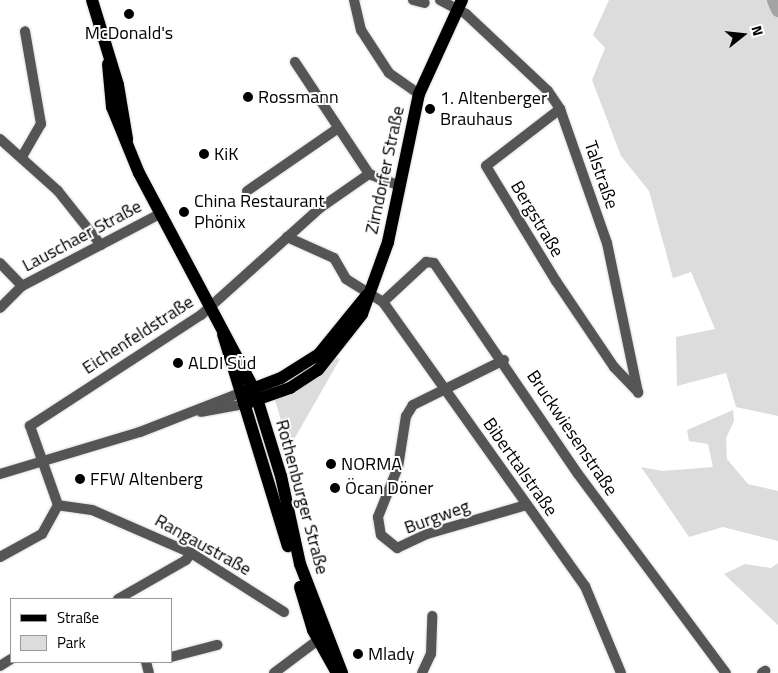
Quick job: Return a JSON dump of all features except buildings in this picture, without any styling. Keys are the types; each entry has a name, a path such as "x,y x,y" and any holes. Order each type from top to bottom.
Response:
{"main road":[{"name":"Rothenburger Straße","path":"92,0 108,64 118,85 128,144 158,215 210,307 223,334 318,640 337,673"},
{"name":"Zirndorfer Straße","path":"242,399 255,395 294,372 319,354 369,293 388,242 398,185 419,94 460,4"},
{"name":"Rothenburger Straße","path":"223,334 237,350 255,395 300,564 342,673"}],"street":[{"path":"354,0 361,30 388,73 419,94"},
{"path":"413,0 425,3"},
{"path":"440,0 460,4"},
{"name":"Talstraße","path":"460,4 548,91 560,109 607,243 638,393"},
{"path":"23,155 41,124 25,31"},
{"path":"295,62 337,129 369,174 398,185"},
{"name":"Bergstraße","path":"560,109 486,166 614,367 638,393"},
{"path":"247,191 337,129"},
{"path":"0,139 23,155 102,245"},
{"name":"Eichenfeldstraße","path":"45,463 30,426 210,307 287,238 369,174"},
{"name":"Lauschaer Straße","path":"0,308 22,286 158,215"},
{"path":"287,238 334,258 346,279 369,293"},
{"name":"Bruckwiesenstraße","path":"383,302 426,262 434,263 504,360 578,474 726,673"},
{"path":"0,263 22,286"},
{"name":"Biberttalstraße","path":"369,293 383,302 585,586 622,673"},
{"path":"614,367 627,367 631,355"},
{"path":"447,391 504,360"},
{"name":"Burgweg","path":"447,391 413,406 406,416 398,467 378,517 381,535 397,548 435,532 526,505"},
{"path":"0,474 45,463 242,399"},
{"path":"0,557 42,534 58,505 45,463"},
{"name":"Rangaustraße","path":"58,505 92,510 191,552 284,612"},
{"path":"130,596 186,560 191,552"},
{"path":"422,673 431,654 432,616"},
{"path":"274,673 318,640"},
{"path":"172,657 217,645"}],"green space":[{"path":"609,0 778,0 778,416 736,407 726,373 677,386 676,337 715,329 691,272 673,278 649,191 621,156 592,80 605,48 593,35"},
{"path":"336,358 340,359 289,448 275,400 305,384"},
{"path":"733,410 734,421 726,438 727,459 748,484 778,491 778,541 723,527 689,537 641,467 662,471 713,467 708,444 689,441 687,430"},
{"path":"778,563 778,625 724,574 745,564 771,568"}],"waterway":[{"path":"774,0 778,9"}],"place":[{"name":"McDonald's","path":"129,14"},
{"name":"Rossmann","path":"248,97"},
{"name":"1. Altenberger Brauhaus","path":"430,109"},
{"name":"KiK","path":"204,154"},
{"name":"China Restaurant Phönix","path":"184,212"},
{"name":"ALDI Süd","path":"178,363"},
{"name":"NORMA","path":"331,464"},
{"name":"FFW Altenberg","path":"80,479"},
{"name":"Öcan Döner","path":"335,488"},
{"name":"Mlady","path":"358,654"}]}
